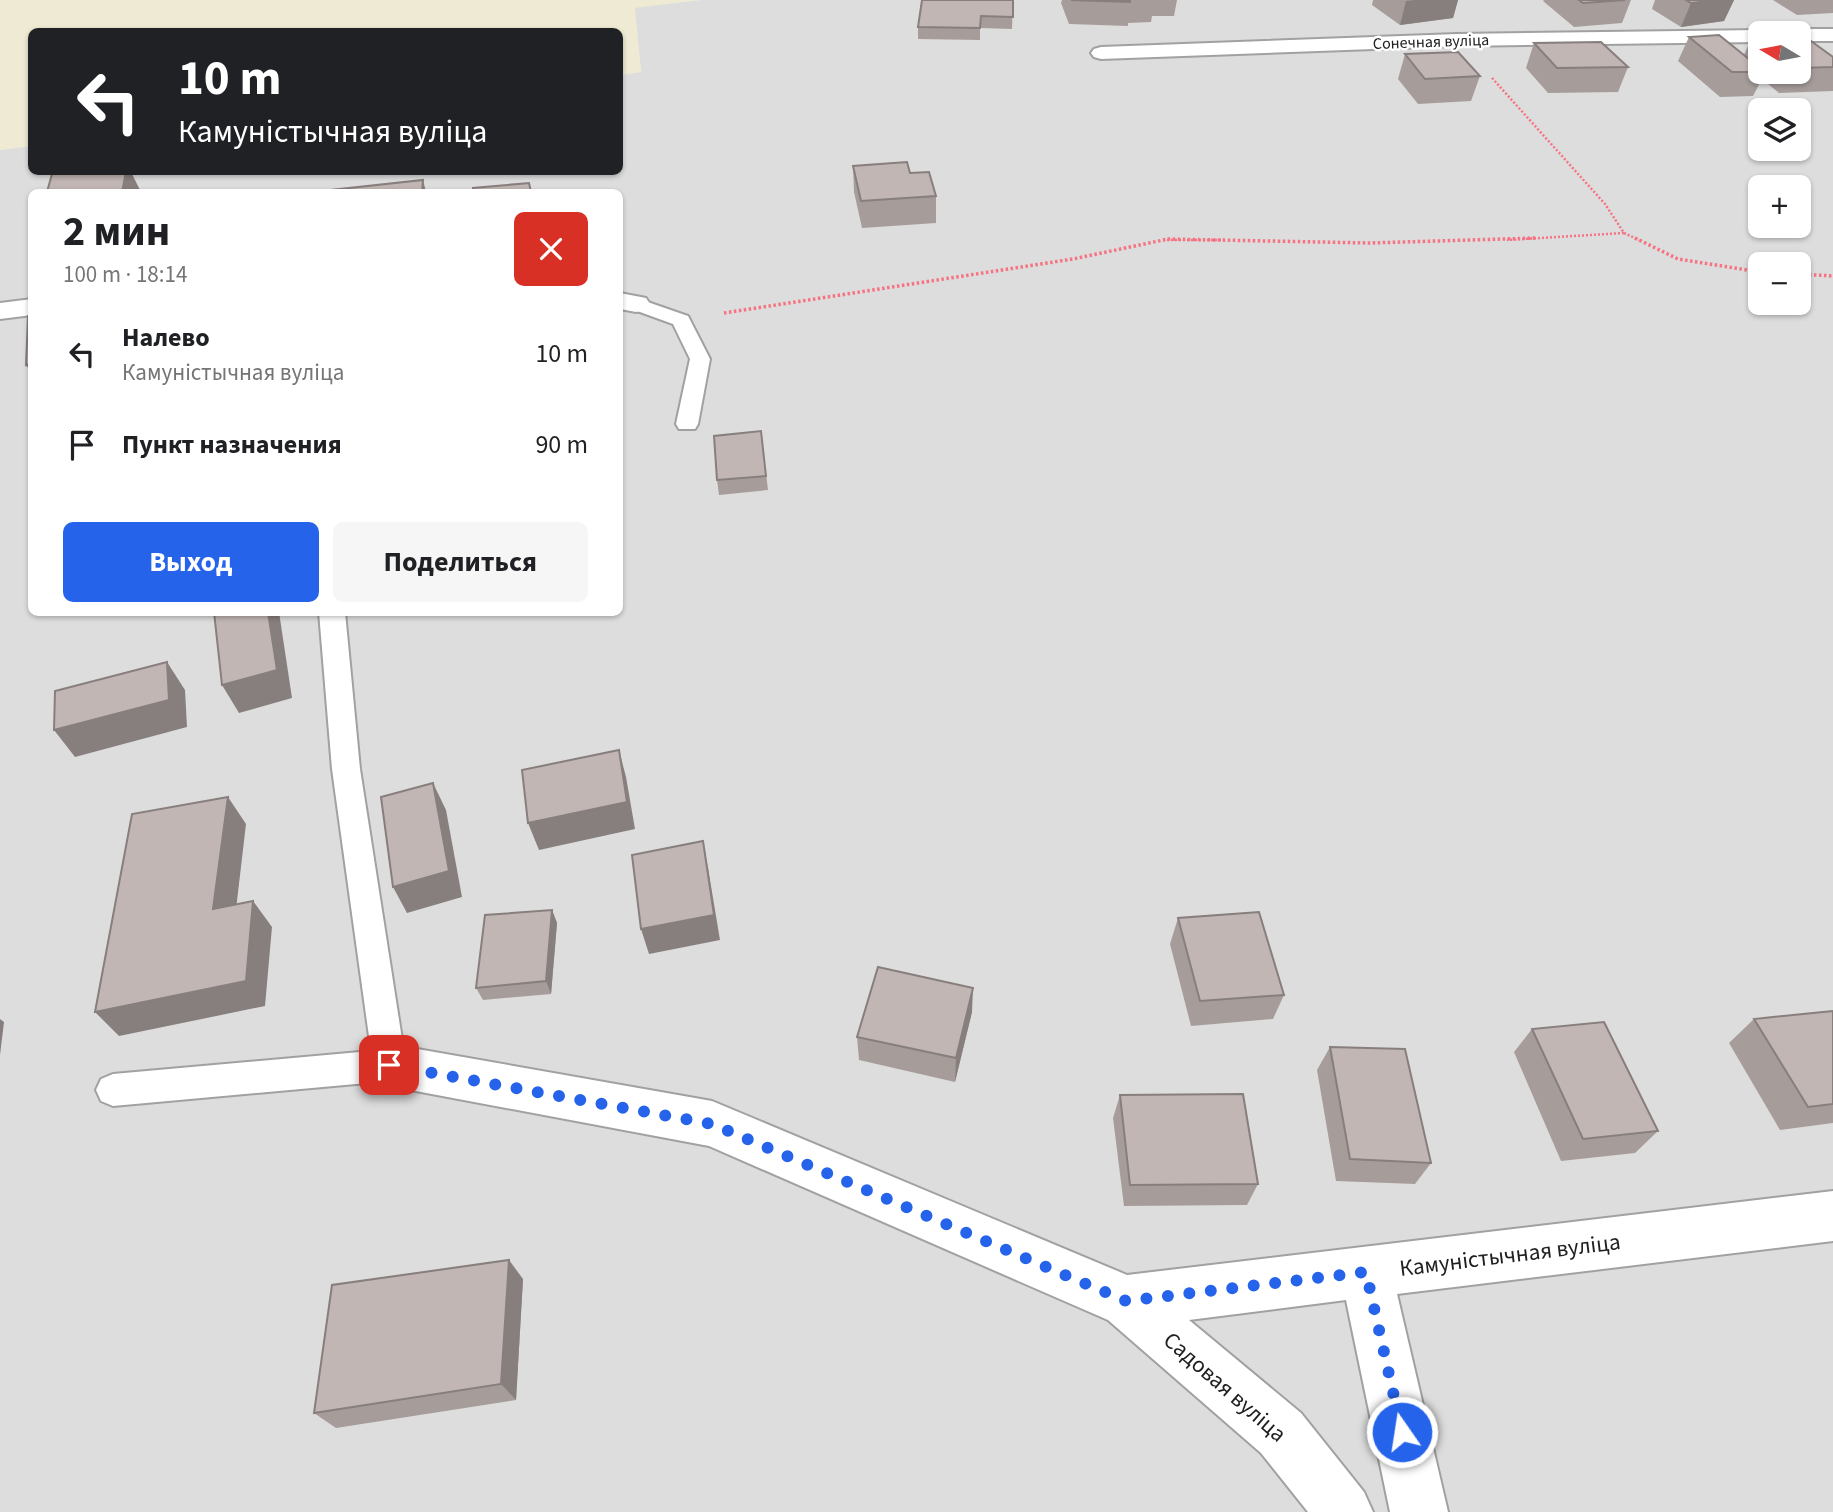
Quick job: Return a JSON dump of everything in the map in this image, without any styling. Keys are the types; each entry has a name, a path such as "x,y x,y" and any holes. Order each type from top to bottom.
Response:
{"street":[{"path":"1811,35 1833,35"},
{"name":"Сонечная вуліца","path":"1101,53 1457,40 1748,36"},
{"path":"0,311 28,308"},
{"path":"389,1065 712,1124 1126,1301"},
{"name":"Камуністычная вуліца","path":"1126,1301 1833,1216"},
{"path":"1366,1272 1419,1512"},
{"name":"Садовая вуліца","path":"1126,1301 1281,1433 1344,1512"}],"lane":[{"path":"628,302 681,320 700,359 687,424"},
{"path":"113,1090 389,1065 382,1004 352,818 335,666 332,616"}],"path":[{"path":"1457,40 1605,204 1624,233"},
{"path":"681,320 1073,259 1168,239 1493,241 1624,233 1678,259 1748,270"},
{"path":"1811,275 1833,276"}],"shaded area":[{"path":"0,0 700,0 635,8 641,72 623,75 623,28 28,28 28,146 0,150"},
{"path":"700,0 1833,0 1833,1512 0,1512 0,150 28,146 28,175 623,175 623,75 641,72 634,7"}],"building":[{"path":"922,0 1013,0 1013,17 981,16 980,28 918,27"},
{"path":"1071,0 1130,0 1130,2"},
{"path":"1579,0 1625,0 1583,3"},
{"path":"1686,0 1717,0 1691,3"},
{"path":"1719,35 1748,58 1748,72 1732,72 1689,37"},
{"path":"1811,41 1833,57 1833,67 1811,68"},
{"path":"1601,42 1628,67 1557,68 1534,43"},
{"path":"1458,52 1480,76 1425,79 1405,54"},
{"path":"907,162 910,173 929,172 936,196 861,201 853,166"},
{"path":"52,175 125,175 123,189 48,189"},
{"path":"423,180 422,189 340,189"},
{"path":"529,183 530,189 473,189"},
{"path":"28,316 28,364 26,365"},
{"path":"761,431 766,476 717,480 714,436"},
{"path":"214,616 269,616 277,670 222,685"},
{"path":"167,662 169,700 54,730 55,691"},
{"path":"619,750 627,802 528,823 522,770"},
{"path":"433,783 449,871 393,887 381,797"},
{"path":"228,797 213,909 253,901 246,981 95,1012 132,814"},
{"path":"703,841 714,915 641,929 632,855"},
{"path":"552,910 546,981 476,988 485,915"},
{"path":"1259,912 1284,995 1200,1001 1178,918"},
{"path":"878,967 973,988 956,1058 857,1037"},
{"path":"1833,1011 1833,1104 1808,1107 1754,1019"},
{"path":"1604,1022 1658,1131 1583,1139 1532,1029"},
{"path":"1330,1047 1405,1049 1431,1163 1350,1159"},
{"path":"1243,1094 1258,1184 1130,1185 1120,1095"},
{"path":"509,1260 501,1384 314,1413 332,1285"}],"route":[{"path":"389,1065 712,1124 1126,1301 1366,1272 1402,1432"}]}
